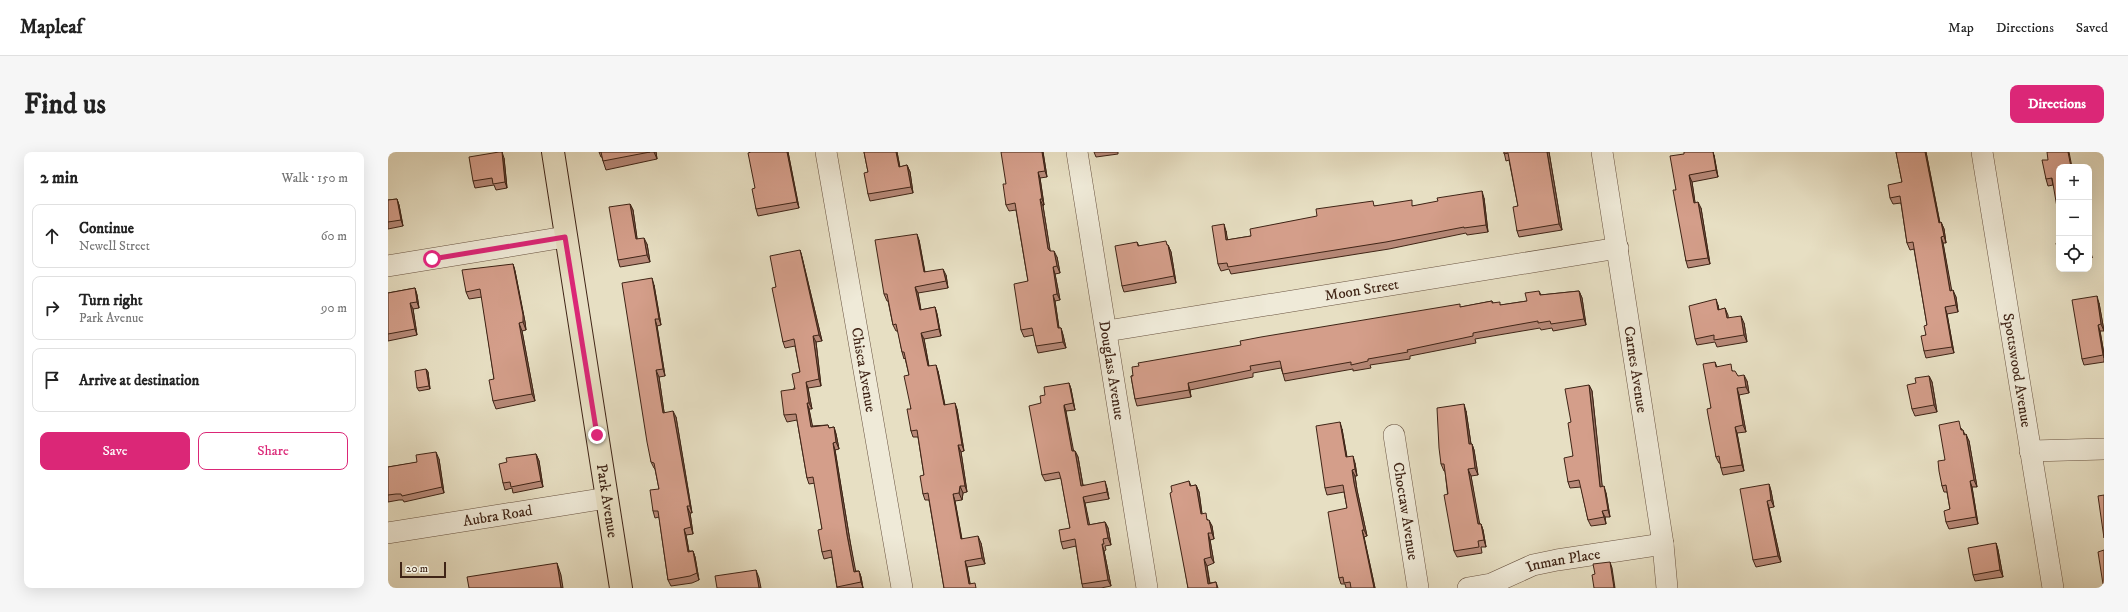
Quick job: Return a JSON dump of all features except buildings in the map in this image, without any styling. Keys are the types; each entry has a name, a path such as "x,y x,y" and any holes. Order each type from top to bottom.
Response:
{"main road":[{"name":"Park Avenue","path":"553,152 620,588"}],"street":[{"name":"Chisca Avenue","path":"826,152 902,588"},
{"name":"Douglass Avenue","path":"1077,152 1147,588"},
{"name":"Carnes Avenue","path":"1602,152 1663,544 1667,588"},
{"name":"Spottswood Avenue","path":"1982,152 2053,588"},
{"path":"388,266 565,237"},
{"name":"Moon Street","path":"1106,331 1618,248"},
{"name":"Choctaw Avenue","path":"1394,434 1418,588"},
{"path":"2030,451 2104,449"},
{"name":"Aubra Road","path":"388,533 607,498"},
{"name":"Inman Place","path":"1468,588 1491,584 1533,565 1663,544"}],"route":[{"path":"432,259 565,237 597,435"}]}
